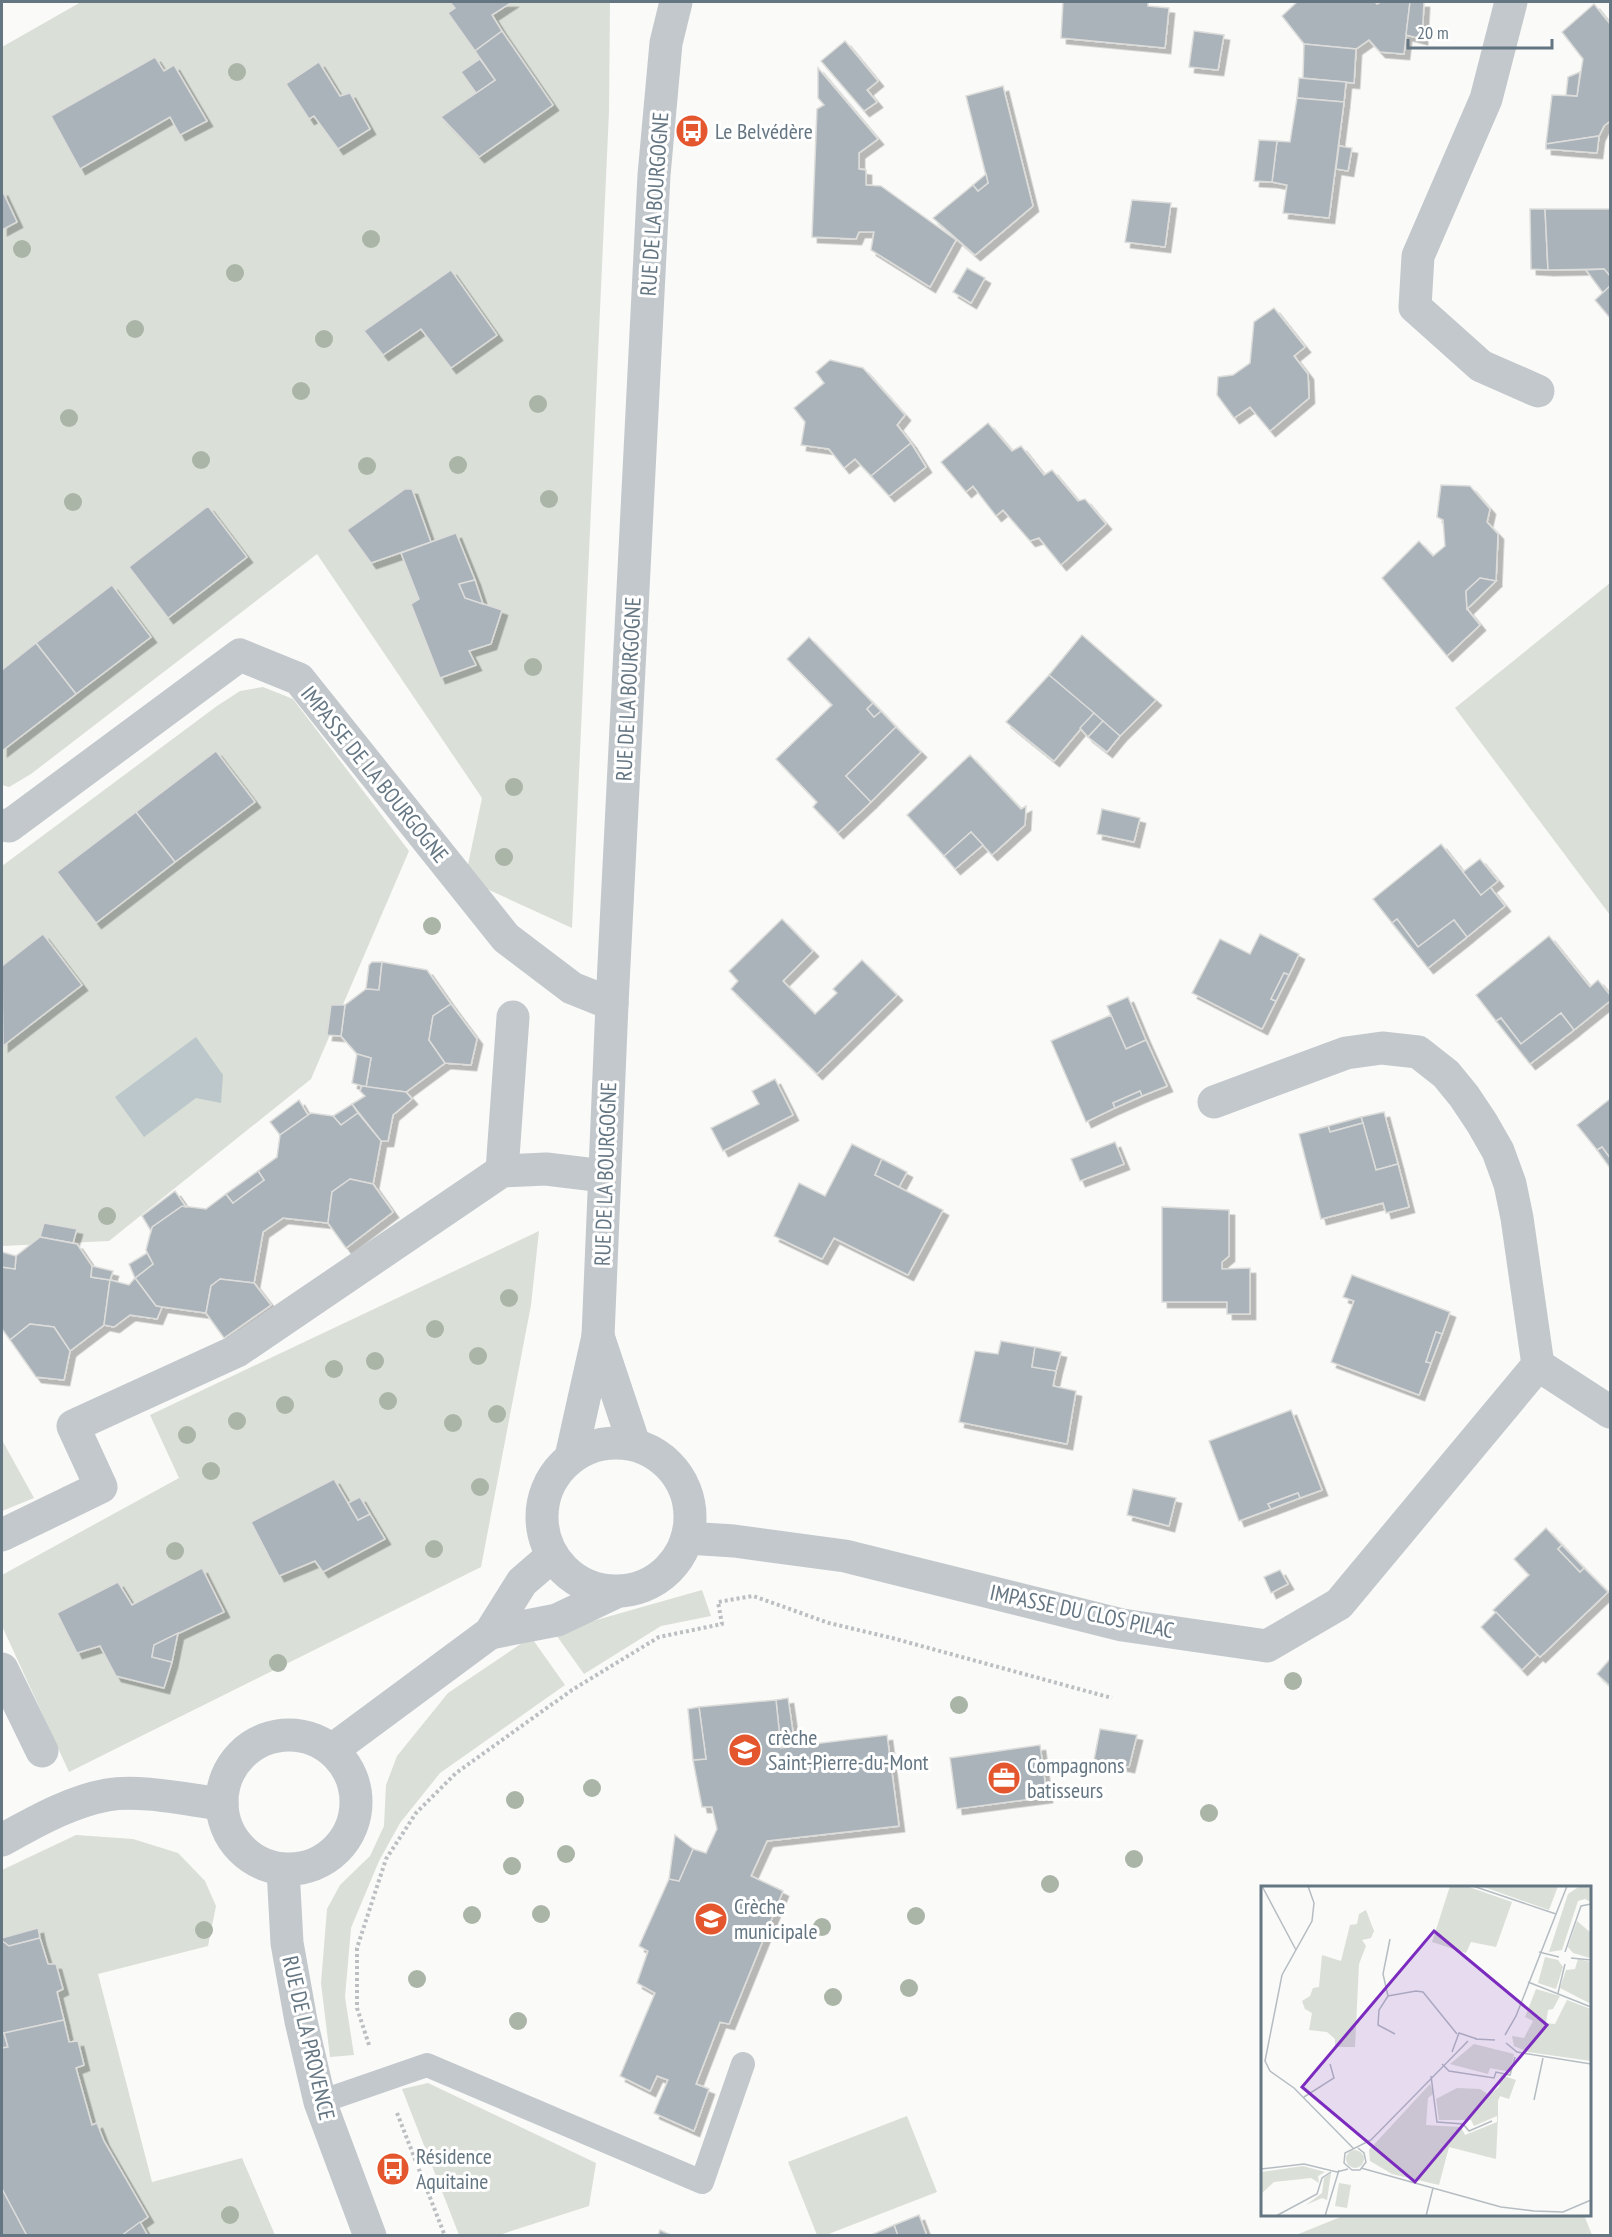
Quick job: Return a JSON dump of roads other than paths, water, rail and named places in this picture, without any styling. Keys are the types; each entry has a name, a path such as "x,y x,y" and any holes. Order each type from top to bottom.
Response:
{"street":[{"name":"RUE DE LA BOURGOGNE","path":"657,2 666,42"},
{"name":"RUE DE LA BOURGOGNE","path":"571,1457 598,1336 612,1004 654,175 666,42 676,2"},
{"path":"1511,2 1486,99 1418,256 1415,308 1481,366 1538,391"},
{"name":"IMPASSE DE LA BOURGOGNE","path":"2,825 9,826 240,656 299,679 506,938 572,988 612,1004"},
{"path":"502,1171 513,1017"},
{"path":"1214,1102 1346,1053 1382,1048 1418,1052 1446,1074 1464,1096 1498,1151 1510,1184 1517,1218 1538,1365 1611,1412"},
{"path":"2,1535 100,1487 73,1426 237,1351 502,1171 546,1169 604,1176"},
{"name":"RUE DE LA BOURGOGNE","path":"598,1336 634,1444"},
{"name":"IMPASSE DU CLOS PILAC","path":"687,1538 734,1541 845,1556 1122,1625 1267,1646 1339,1604 1538,1365"},
{"path":"490,1633 556,1620 616,1592 635,1589 653,1582 669,1570 683,1552 690,1530 691,1508 684,1486 675,1471 664,1459 650,1450 634,1444 612,1442 591,1447 571,1457 555,1472 546,1492 541,1514 543,1536 552,1556 568,1576 591,1587 616,1592"},
{"path":"332,1750 490,1633 522,1582 552,1556"},
{"path":"2,1670 42,1751"},
{"path":"292,1734 313,1739 332,1750 346,1766 354,1786 356,1807 351,1828 340,1846 323,1860 304,1868 282,1869 264,1865 247,1855 234,1841 225,1823 222,1804 225,1782 234,1763 250,1747 270,1737 292,1734"},
{"path":"2,1840 63,1808 108,1794 146,1794 222,1804"},
{"name":"RUE DE LA PROVENCE","path":"282,1869 287,1943 301,2021 320,2102 370,2235"}],"lane":[{"path":"320,2102 427,2064 702,2182 743,2064"}],"place":[{"name":"Le Belvédère","path":"692,131"},
{"name":"crèche Saint-Pierre-du-Mont","path":"745,1750"},
{"name":"Compagnons batisseurs","path":"1004,1778"},
{"name":"Crèche municipale","path":"711,1919"},
{"name":"Résidence Aquitaine","path":"393,2169"}]}
